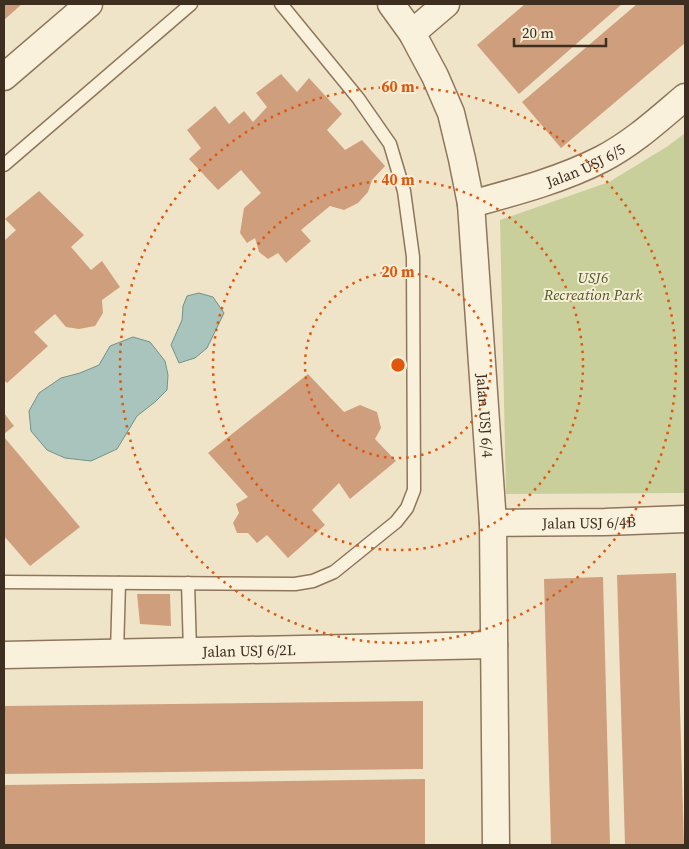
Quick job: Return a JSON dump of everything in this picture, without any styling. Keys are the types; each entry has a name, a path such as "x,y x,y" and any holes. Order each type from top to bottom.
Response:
{"street":[{"path":"4,77 89,4"},
{"name":"Jalan USJ 6/4","path":"391,4 412,33 435,76 451,113 471,204 493,522 496,845"},
{"path":"412,33 446,4"},
{"name":"Jalan USJ 6/5","path":"471,204 569,175 603,159 636,138 685,97"},
{"name":"Jalan USJ 6/4B","path":"493,522 605,522 685,519"},
{"name":"Jalan USJ 6/2L","path":"4,655 494,645"}],"lane":[{"path":"4,165 191,4"},
{"path":"4,582 295,584 313,581 334,572 396,522 407,508 414,490 413,258 404,190 390,144 358,98 281,4"},
{"path":"117,652 119,583"},
{"path":"188,583 190,651"}],"green space":[{"name":"USJ6 Recreation Park","path":"685,133 685,493 506,494 500,220 609,182 668,146"}],"water":[{"path":"199,293 213,297 224,313 207,348 195,358 179,363 171,345 182,320 183,306 187,296"},
{"path":"133,337 150,342 165,361 168,375 167,390 137,416 117,449 91,461 65,458 47,450 31,431 29,411 39,393 61,378 99,365 110,346"}],"building":[{"path":"4,4 22,4 4,20"},
{"path":"525,4 622,4 519,94 477,45"},
{"path":"637,4 685,4 685,43 561,148 522,102"},
{"path":"281,74 297,92 309,78 342,114 327,130 345,150 362,140 385,166 372,180 368,192 358,203 344,210 330,206 301,230 311,241 286,263 278,253 268,259 259,252 255,238 247,243 240,233 244,208 261,193 241,170 218,190 189,159 201,148 187,130 215,106 229,124 244,111 253,122 267,107 256,93"},
{"path":"39,191 84,235 71,247 91,270 102,261 120,287 102,300 103,313 95,326 79,329 66,327 55,314 34,332 48,346 7,383 4,380 4,241 16,230 5,219"},
{"path":"308,374 344,412 360,405 377,412 381,428 375,439 396,461 350,499 339,483 312,510 325,525 288,558 267,535 257,543 248,533 237,533 233,523 239,513 236,504 248,497 208,453"},
{"path":"4,413 14,426 4,434"},
{"path":"4,437 80,527 30,566 4,536"},
{"path":"676,573 684,845 625,845 617,575"},
{"path":"603,577 610,845 551,845 544,579"},
{"path":"137,594 170,594 171,626 140,624"},
{"path":"423,701 423,769 4,774 4,706"},
{"path":"425,779 425,845 4,845 4,785"}]}
